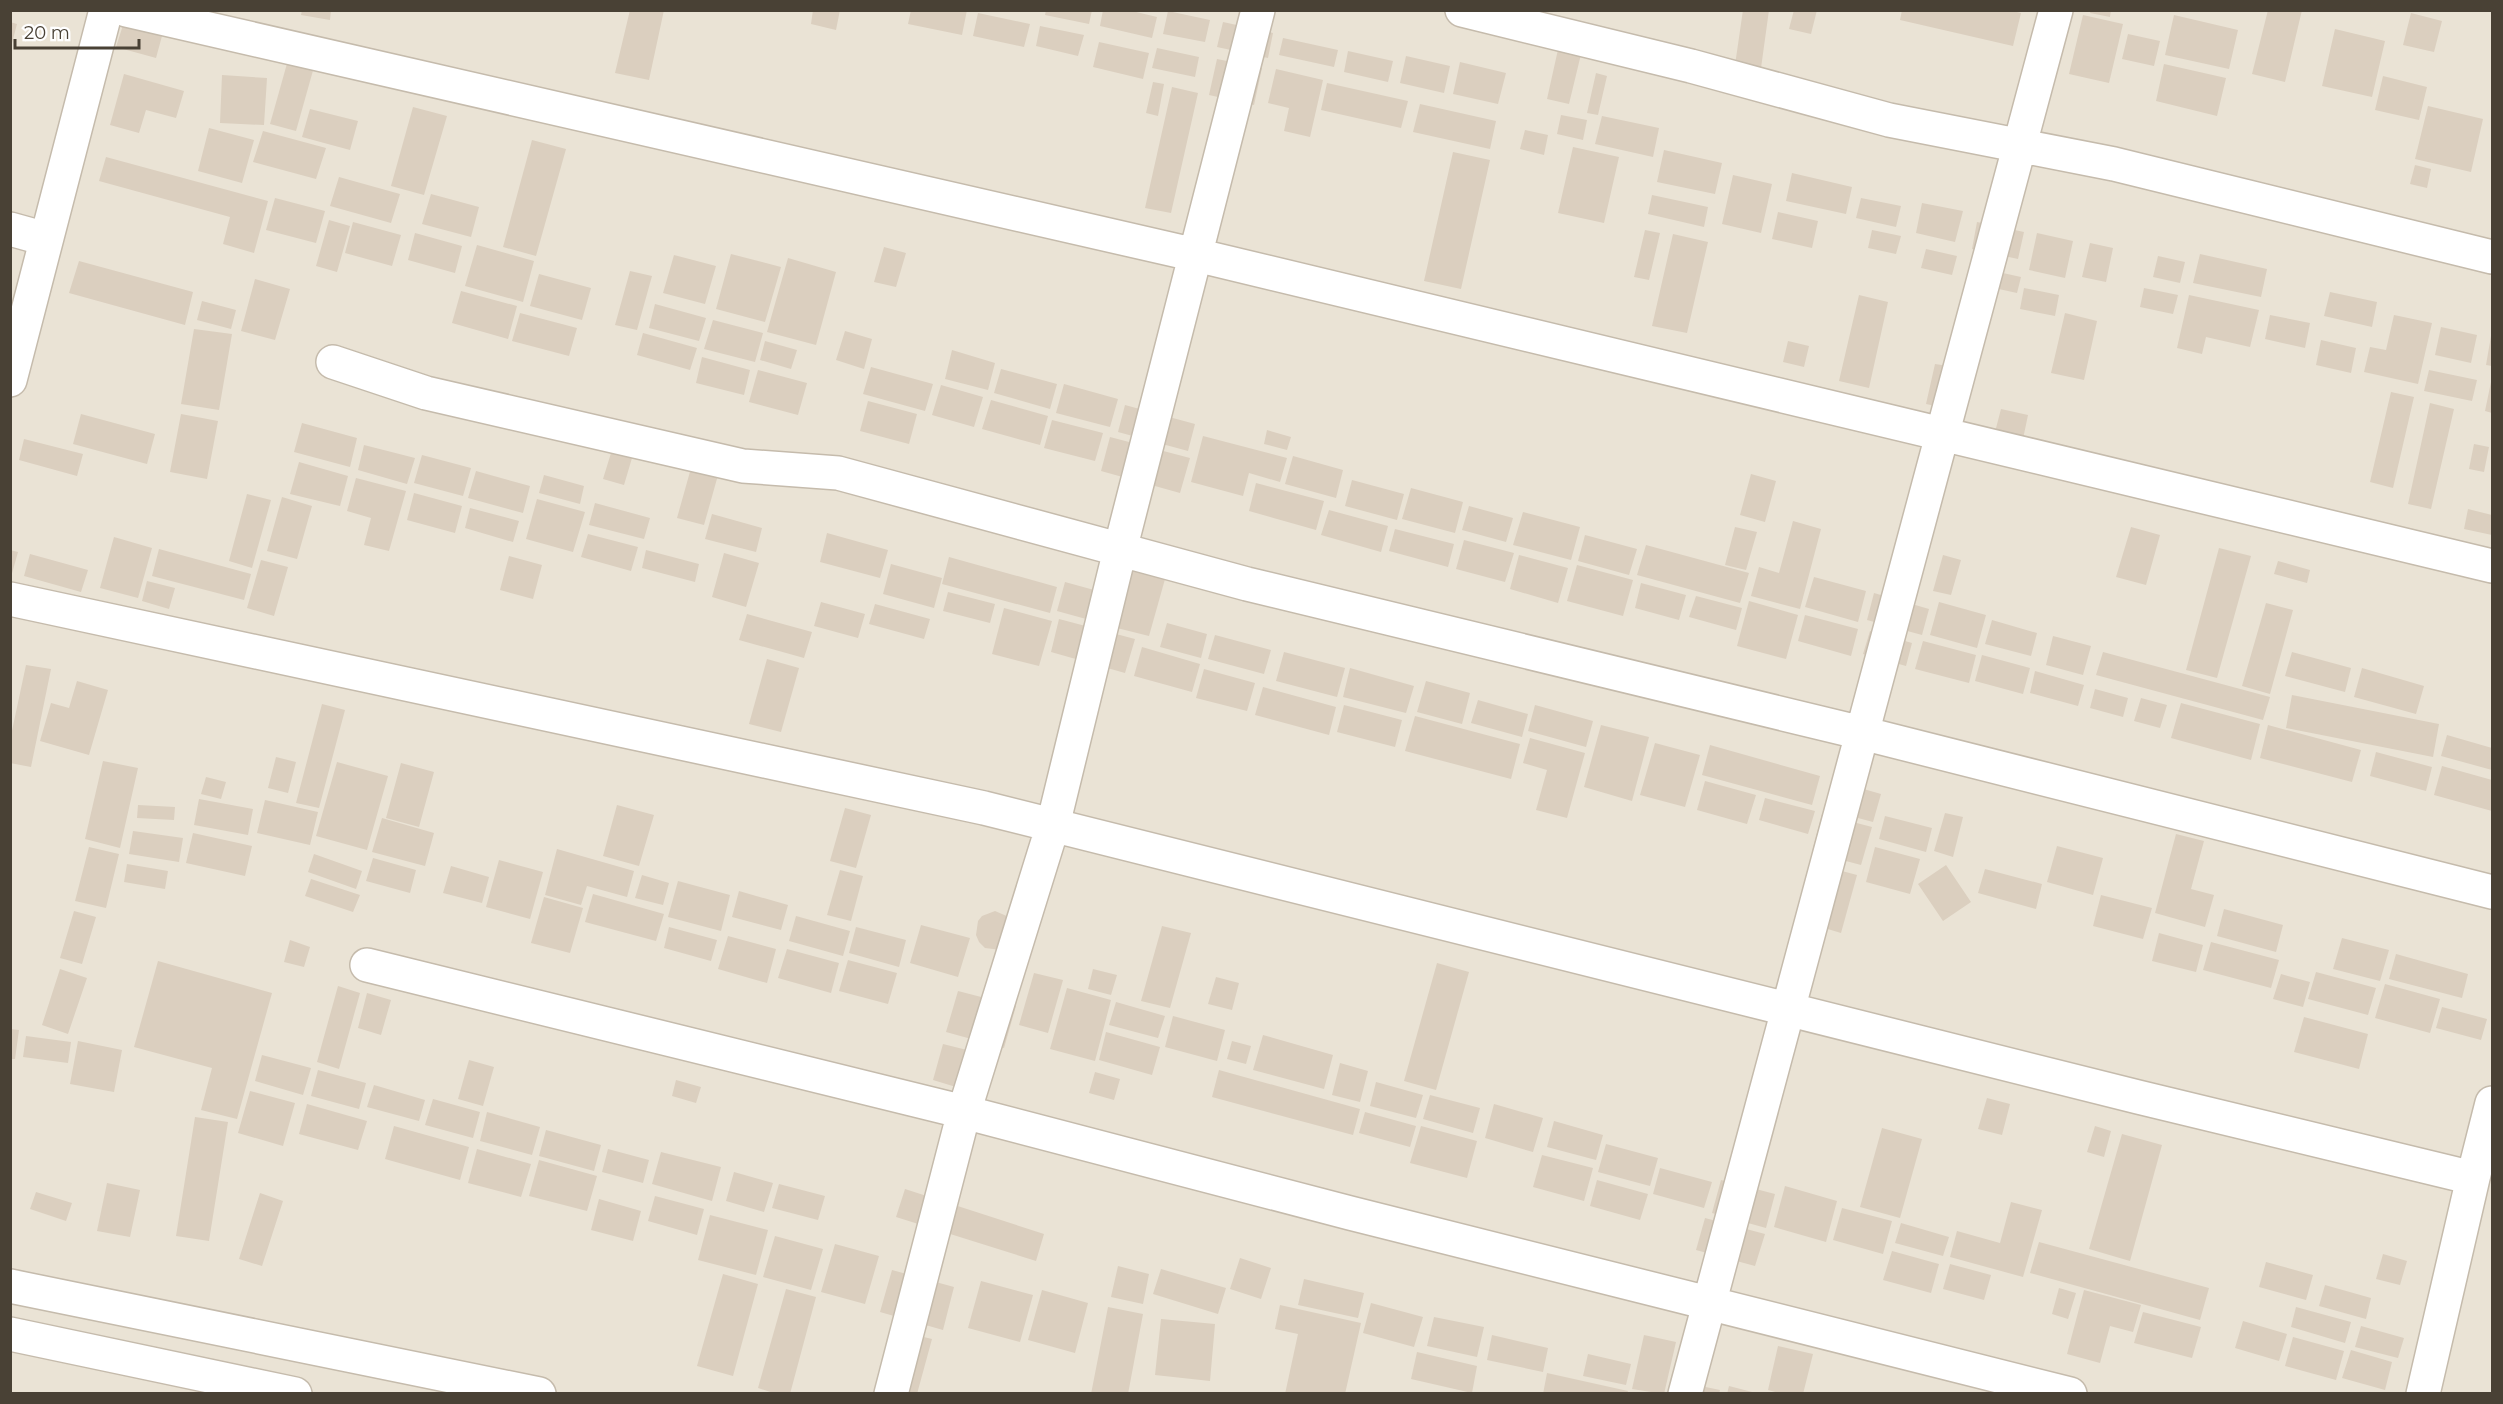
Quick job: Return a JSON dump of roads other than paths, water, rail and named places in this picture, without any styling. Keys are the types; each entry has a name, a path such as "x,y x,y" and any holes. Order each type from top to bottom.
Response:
{"street":[{"path":"10,380 106,10"},
{"path":"126,10 1196,255 2493,566"},
{"path":"891,1394 964,1112 1053,825 1120,550 1258,10"},
{"path":"1462,10 1691,66 1889,120 2114,164 2493,257"},
{"path":"1685,1394 2056,10"},
{"path":"10,229 46,239"},
{"path":"333,362 426,393 743,466 838,473 1247,584 1862,733 2493,892"},
{"path":"10,599 984,808 2138,1097 2473,1178"},
{"path":"367,965 964,1112 1362,1216 2070,1394"},
{"path":"2423,1394 2473,1178 2493,1103"},
{"path":"10,1286 539,1394"},
{"path":"10,1334 295,1394"}]}
